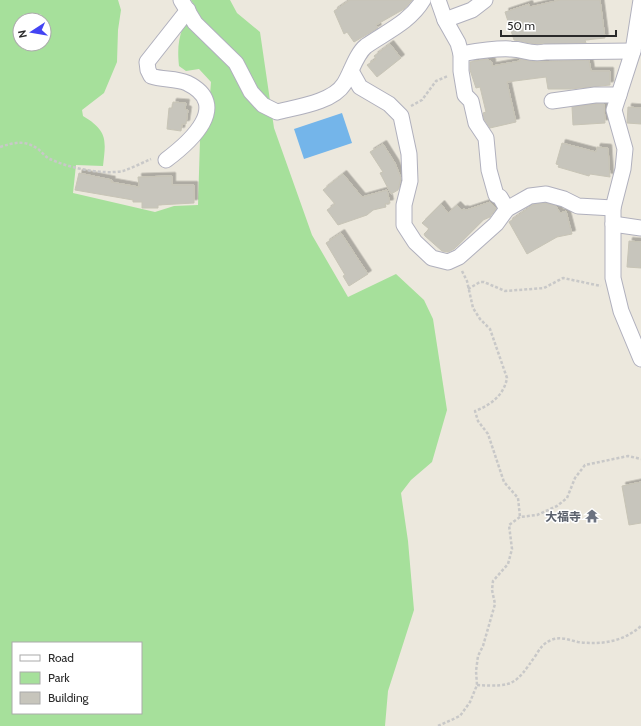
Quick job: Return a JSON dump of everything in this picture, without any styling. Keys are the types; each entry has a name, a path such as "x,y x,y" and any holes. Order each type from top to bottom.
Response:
{"street":[{"path":"161,158 183,147 197,131 204,120 208,105 204,96 186,83 151,76 148,70 147,62 184,5 195,23 236,63 251,92 263,105 277,112 319,101 335,93 344,85 364,47 390,32 417,10 423,0"},
{"path":"438,0 445,20 458,43 461,54 465,95 470,101 476,123 486,138 489,170 496,195 500,197 507,209"},
{"path":"445,20 472,10 485,0"},
{"path":"641,0 633,51 614,110 625,149 623,169 613,208 615,285 621,310 641,359"},
{"path":"461,54 496,48 514,49 533,54 545,52 633,51"},
{"path":"351,71 360,86 389,104 402,116 409,154 410,181 404,204 404,225 415,242 432,258 448,262 459,257 496,224 507,209 530,196 546,194 564,199 578,206 613,208"},
{"path":"552,101 595,95 619,95"},
{"path":"613,224 641,228"}],"path":[{"path":"397,112 422,100 436,81 462,71"},
{"path":"0,147 19,142 27,142 48,158 60,163 79,169 100,171 122,171 161,158"},
{"path":"459,257 473,308 480,319 490,329 494,337 507,378 506,386 500,394 488,406 475,411 478,421 488,434 504,482 518,498 520,517"},
{"path":"468,289 480,282 484,282 505,290 544,288 563,278 604,286 615,285"},
{"path":"438,726 460,716 470,702 477,685 476,671 478,656 486,636 495,604 492,590 493,581 508,564 512,549 509,524 520,517 537,515 557,506 567,498 575,478 585,465 628,456 641,459"},
{"path":"477,685 506,686 516,681 543,644 553,639 562,638 600,644 612,642 629,635 641,626"}],"green space":[{"path":"0,0 118,0 121,10 118,30 117,62 104,93 82,110 83,116 97,126 104,137 105,149 103,166 76,165 73,193 155,212 174,206 198,205 200,140 208,121 211,82 199,69 186,71 179,66 179,40 183,27 194,5 191,0 230,0 237,13 260,32 274,128 312,235 348,297 396,274 424,300 433,319 447,410 432,462 411,480 401,493 408,541 414,610 388,691 385,726 0,726"}],"water":[{"path":"342,113 352,143 304,159 294,129"}],"building":[{"path":"350,0 412,0 404,9 376,25 378,28 354,42 347,32 344,34 334,11"},
{"path":"560,0 600,0 605,38 585,40 586,43 535,44 514,40 505,12 529,4 530,7"},
{"path":"390,44 401,58 377,77 367,65 376,59 374,56"},
{"path":"487,59 492,62 492,66 520,61 520,59 535,62 589,60 591,71 610,71 610,85 570,89 548,89 546,77 507,82 516,122 490,128 484,119 483,113 486,112 480,87 476,88 470,70 470,62"},
{"path":"173,102 186,103 185,109 188,110 186,124 182,124 181,131 167,129 169,108 172,108"},
{"path":"604,104 605,123 573,125 572,107"},
{"path":"628,107 641,108 641,124 627,123"},
{"path":"562,143 596,152 597,147 608,148 610,177 590,174 589,176 558,167 559,165 556,164"},
{"path":"383,144 395,163 401,178 398,190 391,194 380,173 383,172 370,152"},
{"path":"79,173 112,180 111,182 139,187 138,177 172,176 172,185 194,185 194,203 158,205 158,208 142,208 142,202 133,202 133,200 75,190"},
{"path":"343,174 362,197 387,190 390,203 385,204 386,207 373,210 367,215 338,225 327,210 335,204 323,190"},
{"path":"490,202 496,208 490,217 483,220 454,249 448,252 442,251 425,236 424,234 429,229 422,223 441,204 448,213 457,205 462,210 466,210"},
{"path":"545,203 556,206 560,213 566,211 572,234 557,237 527,254 509,222 533,205"},
{"path":"341,233 368,274 349,286 343,276 345,275 326,243"},
{"path":"629,241 641,242 641,268 627,267"},
{"path":"641,482 641,523 629,525 622,486"}],"place":[{"name":"大福寺","path":"592,516"}]}
